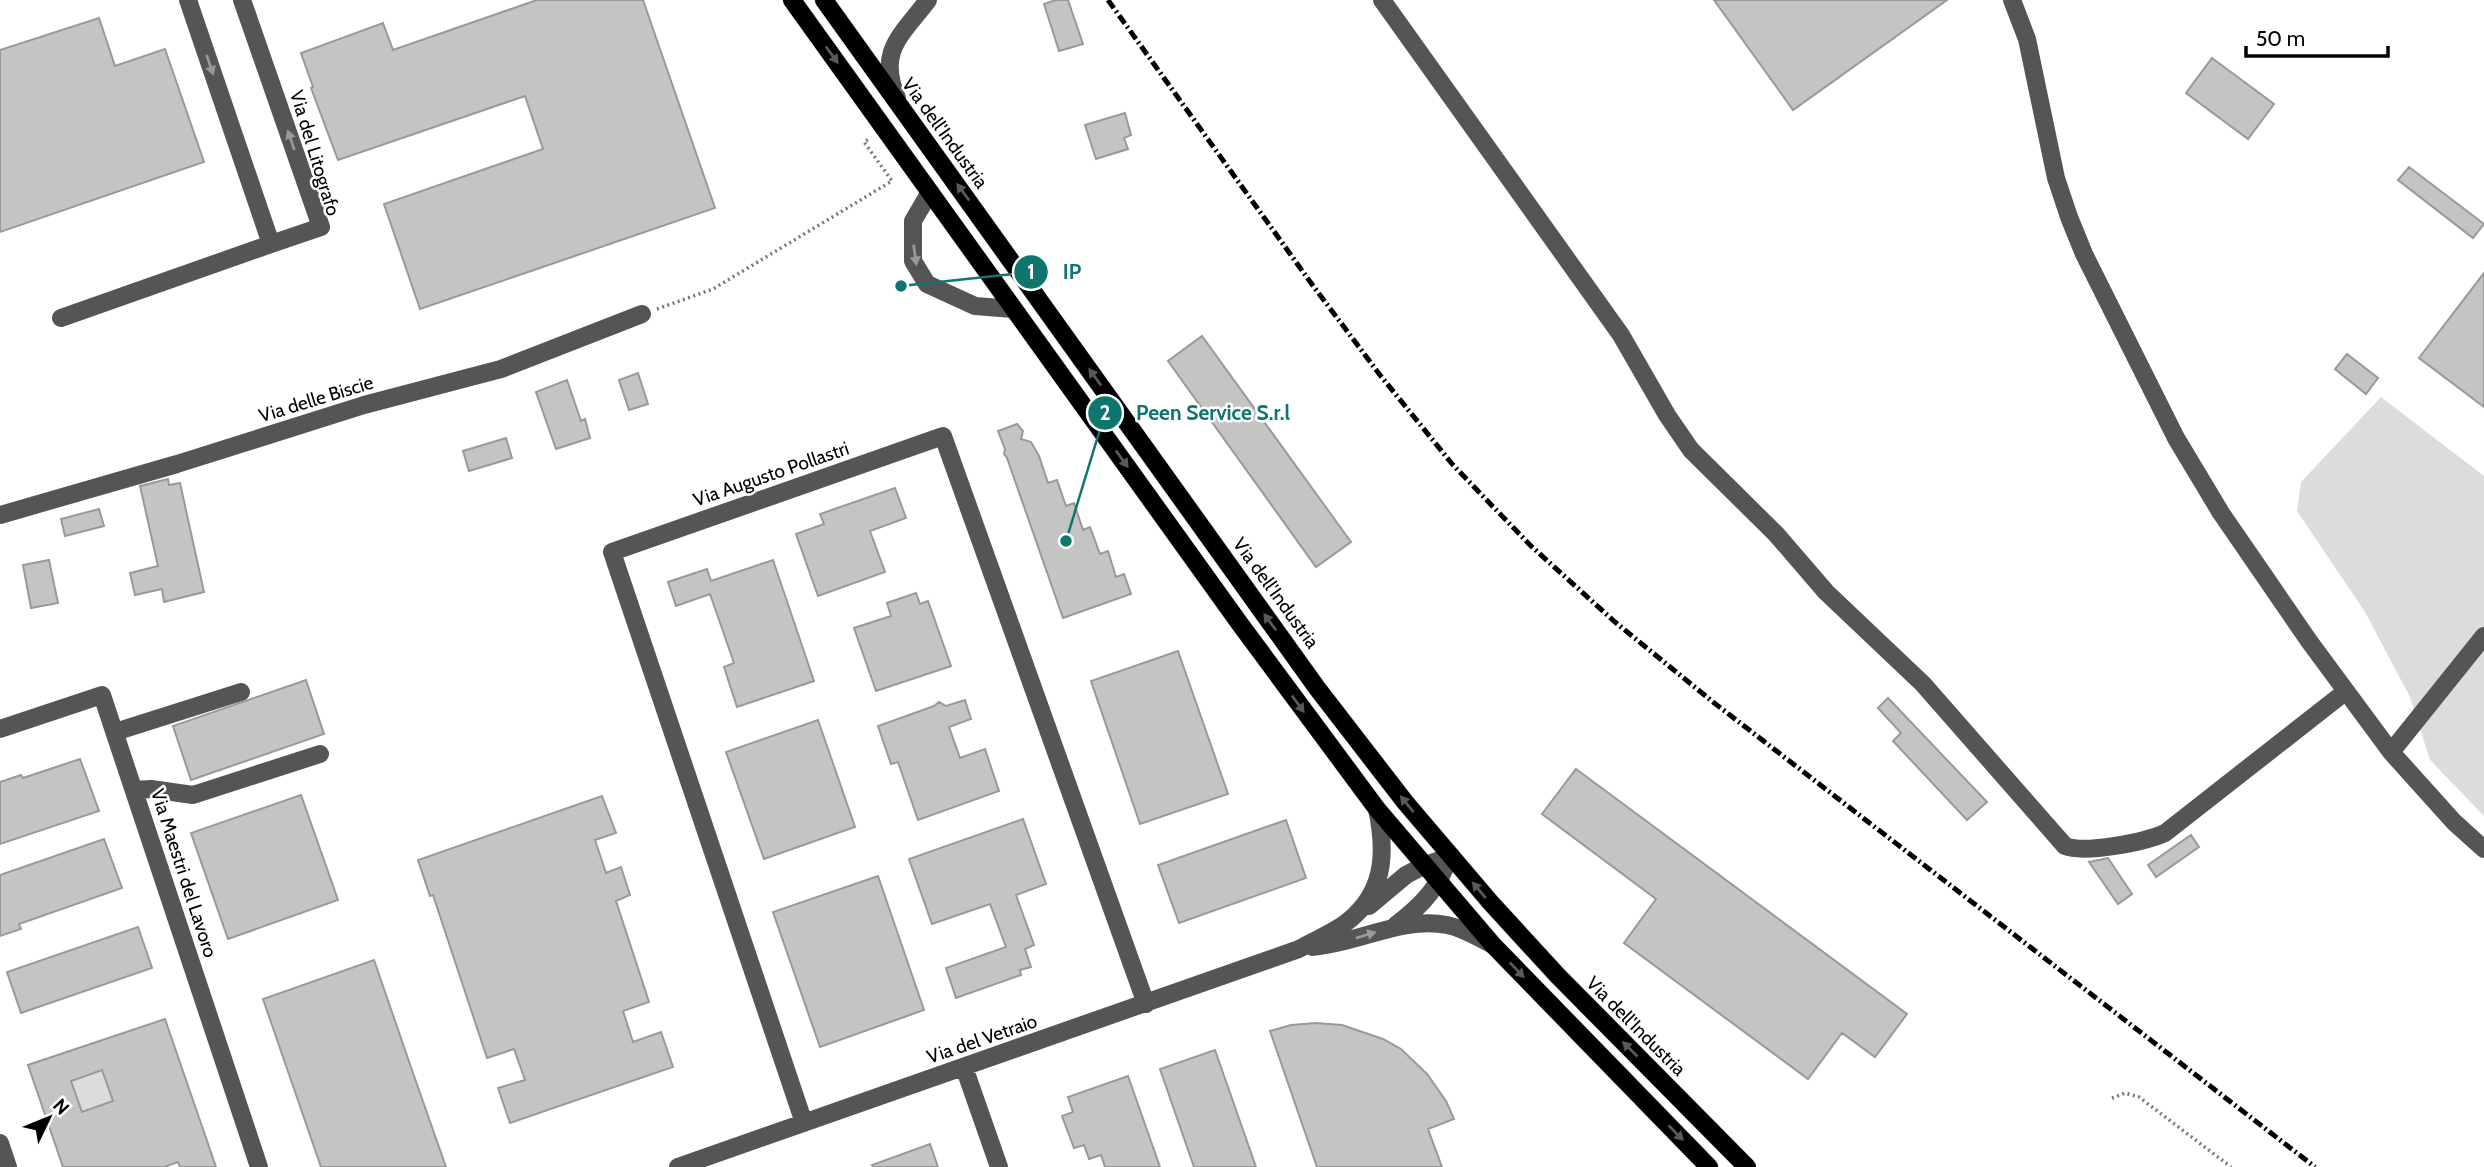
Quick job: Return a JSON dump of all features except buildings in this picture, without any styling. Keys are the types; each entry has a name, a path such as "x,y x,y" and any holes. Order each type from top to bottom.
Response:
{"main road":[{"path":"792,0 1317,730 1377,809 1493,945 1709,1167"},
{"name":"Via dell'Industria","path":"824,0 1317,688 1405,802 1558,976 1747,1167"}],"street":[{"path":"61,318 271,244 188,0"},
{"name":"Via del Litografo","path":"242,0 321,227 271,244"},
{"path":"900,105 889,76 890,59 899,38 928,0"},
{"path":"1382,0 1620,335 1691,450 1776,534 1835,601 1923,684 2065,846 2072,849 2091,849 2143,841 2165,833 2346,692"},
{"path":"2012,0 2027,38 2056,178 2068,217 2176,438 2221,513 2346,692 2391,752 2454,822 2484,849"},
{"path":"930,192 913,221 913,261 927,284 975,306 1013,309"},
{"name":"Via delle Biscie","path":"0,515 177,464 364,405 501,369 642,314"},
{"name":"Via Augusto Pollastri","path":"804,1123 612,552 930,440 943,436 1146,1004"},
{"path":"2391,752 2484,636"},
{"path":"115,732 241,692"},
{"name":"Via Maestri del Lavoro","path":"0,729 102,695 259,1167"},
{"path":"134,790 152,789 193,796 320,754"},
{"name":"Via del Vetraio","path":"1355,916 1378,881 1384,856 1377,809"},
{"name":"Via del Vetraio","path":"1299,949 1355,916 1406,875 1451,856"},
{"name":"Via del Vetraio","path":"1393,927 1416,910 1438,883 1451,856"},
{"name":"Via del Vetraio","path":"678,1167 1299,949 1343,942 1393,927 1421,923 1446,925 1468,932 1493,945"},
{"path":"964,1067 999,1167"},
{"path":"0,1143 8,1167"}],"path":[{"path":"642,314 713,289 891,181 864,142"},
{"path":"2112,1098 2125,1093 2139,1097 2231,1167"}],"shaded area":[{"path":"2381,397 2484,476 2484,816 2430,760 2410,697 2365,612 2297,511 2301,482"},
{"path":"102,1070 113,1101 82,1112 71,1081"}],"railway":[{"path":"1108,0 1380,375 1453,465 1530,545 1615,622 1713,702 2315,1167"}],"place":[{"name":"IP","path":"901,286"},
{"name":"Peen Service S.r.l","path":"1066,541"}]}
